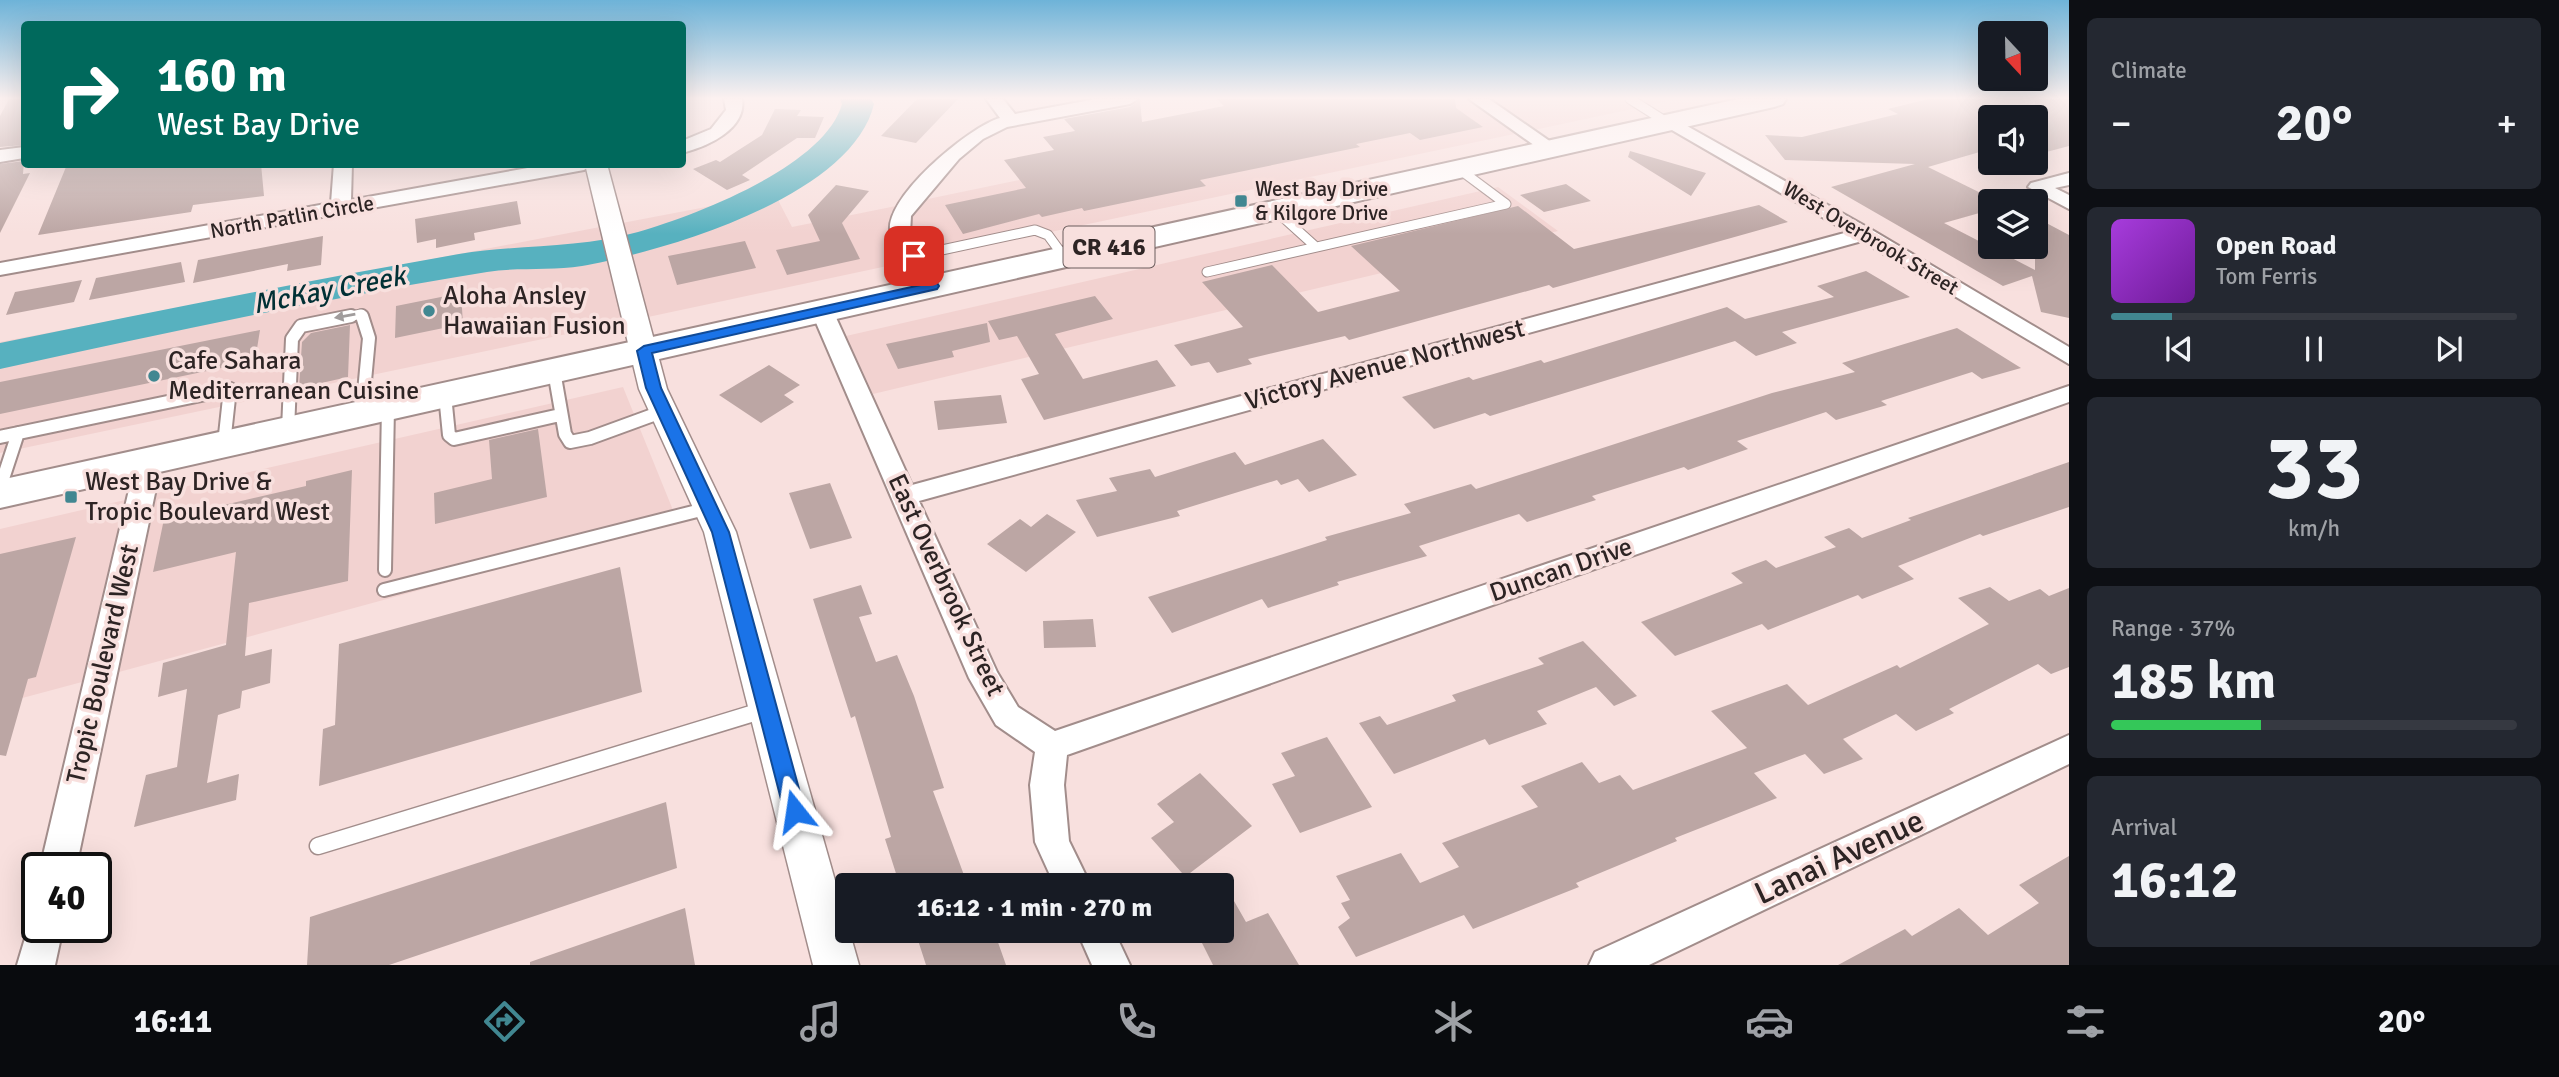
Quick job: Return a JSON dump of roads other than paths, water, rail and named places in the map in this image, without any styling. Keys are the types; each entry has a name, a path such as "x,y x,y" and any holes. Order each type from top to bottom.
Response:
{"main road":[{"name":"CR 416","path":"0,494 1574,144"}],"street":[{"path":"933,286 900,234 901,216 965,144"},
{"path":"1545,144 1552,149"},
{"name":"West Overbrook Street","path":"1709,144 1866,234 2069,357"},
{"path":"0,156 21,153"},
{"path":"341,208 343,168"},
{"name":"North Patlin Circle","path":"0,269 562,168"},
{"path":"597,168 653,388 720,532 836,965"},
{"path":"2069,179 2038,187 2069,202"},
{"name":"Victory Avenue Northwest","path":"905,496 1866,234"},
{"name":"East Overbrook Street","path":"822,311 984,678 1007,716 1052,746"},
{"name":"Duncan Drive","path":"1052,746 2069,394"},
{"name":"Tropic Boulevard West","path":"62,852 149,460"},
{"path":"1052,746 1047,785 1052,842 1067,873"},
{"name":"Lanai Avenue","path":"1608,965 2069,749"},
{"path":"36,965 41,943"},
{"path":"1101,943 1111,965"}],"lane":[{"path":"1207,272 1506,204 1459,169"},
{"path":"1275,210 1316,247"},
{"path":"914,256 1035,230 1048,235 1064,257"},
{"path":"288,429 292,339 301,326 361,314 369,338 385,570"},
{"path":"554,370 566,439 577,442 664,411"},
{"path":"0,437 230,389 223,444"},
{"path":"445,395 449,435 454,439 560,415"},
{"path":"0,488 18,433"},
{"path":"384,590 709,508"},
{"path":"318,846 767,709"}],"waterway":[{"name":"McKay Creek","path":"0,356 336,287 490,260 579,255 647,241 748,203 804,172 833,144"}],"place":[{"name":"West Bay Drive & Kilgore Drive","path":"1241,201"},
{"name":"Aloha Ansley Hawaiian Fusion","path":"429,311"},
{"name":"Cafe Sahara Mediterranean Cuisine","path":"154,376"},
{"name":"West Bay Drive & Tropic Boulevard West","path":"71,497"}]}
